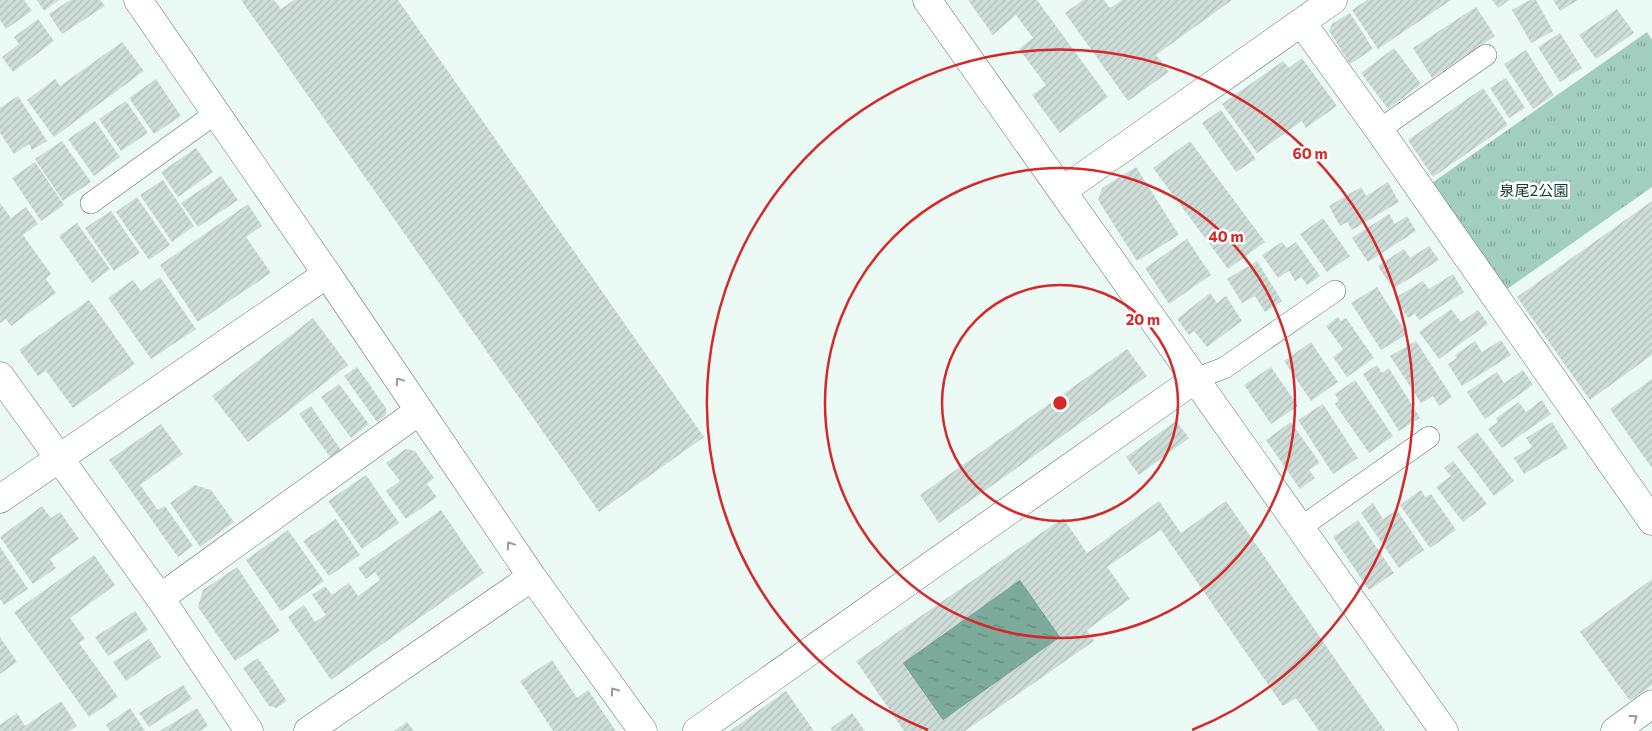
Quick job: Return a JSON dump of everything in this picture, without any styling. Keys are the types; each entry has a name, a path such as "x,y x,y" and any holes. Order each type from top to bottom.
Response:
{"street":[{"path":"138,0 327,274 532,577 643,731"},
{"path":"927,0 1444,731"},
{"path":"1062,191 1333,0"},
{"path":"1302,22 1652,521"},
{"path":"0,499 327,274"},
{"path":"0,376 160,598 249,731"},
{"path":"697,731 1195,379"},
{"path":"160,598 420,411"},
{"path":"308,731 532,577"},
{"path":"1615,731 1652,704"}],"lane":[{"path":"1379,130 1486,55"},
{"path":"91,203 216,113"},
{"path":"1195,379 1224,368 1335,291"},
{"path":"1300,528 1429,437"}],"green space":[{"name":"泉尾2公園","path":"1647,32 1652,40 1652,187 1503,292 1429,185"}],"water":[{"path":"1020,580 1060,637 943,720 903,663"}],"building":[{"path":"0,0 24,0 32,11 6,29 0,20"},
{"path":"37,0 59,0 44,11"},
{"path":"70,0 100,0 105,6 62,34 49,14"},
{"path":"241,0 274,0 281,9 294,0 398,0 704,437 599,512"},
{"path":"968,0 1037,0 1108,97 1060,133 1032,95 1046,85 1019,49 1033,38 1016,15 993,35"},
{"path":"1083,0 1104,0 1110,8 1122,0 1232,0 1156,55 1169,72 1128,101 1065,13"},
{"path":"1367,0 1451,0 1378,49 1352,10"},
{"path":"1492,0 1509,0 1498,8"},
{"path":"1530,0 1536,0 1553,31 1531,43 1512,10"},
{"path":"1553,0 1578,0 1560,11"},
{"path":"1476,7 1495,36 1432,78 1413,48"},
{"path":"1617,9 1634,33 1596,59 1579,35"},
{"path":"1350,13 1373,49 1350,64 1329,31 1332,24"},
{"path":"38,19 54,41 13,72 2,57 19,44 14,37"},
{"path":"1560,33 1582,68 1560,82 1538,47"},
{"path":"122,42 144,71 54,137 27,100 55,79 60,86"},
{"path":"1394,48 1421,84 1388,109 1361,73"},
{"path":"1526,50 1554,95 1533,109 1504,64"},
{"path":"1302,58 1337,106 1306,128 1302,121 1257,153 1222,104 1283,61 1289,68"},
{"path":"1506,78 1525,108 1509,118 1490,88"},
{"path":"156,79 181,116 154,134 129,98"},
{"path":"1483,88 1508,125 1433,177 1408,140"},
{"path":"18,96 47,141 32,150 29,144 14,154 0,133 0,108"},
{"path":"126,101 148,133 121,151 99,119"},
{"path":"1221,110 1256,159 1236,172 1202,123"},
{"path":"95,121 120,157 94,176 68,139"},
{"path":"62,141 91,182 63,201 35,159"},
{"path":"1190,141 1265,242 1228,269 1153,168"},
{"path":"196,148 213,172 178,197 161,172"},
{"path":"35,162 64,205 41,221 12,178"},
{"path":"1136,167 1179,235 1137,261 1098,200 1102,188"},
{"path":"221,176 238,200 198,227 181,203"},
{"path":"163,180 194,226 172,242 140,195"},
{"path":"1388,182 1399,202 1352,230 1347,222 1340,226 1329,206 1361,187 1366,196"},
{"path":"137,197 170,245 149,260 116,212"},
{"path":"1652,201 1652,355 1590,400 1517,297"},
{"path":"0,203 11,218 26,207 38,224 23,235 51,274 46,279 56,293 11,326 6,319 0,323"},
{"path":"248,204 262,226 246,237 271,273 198,322 160,265"},
{"path":"111,211 140,253 114,271 85,228"},
{"path":"1389,214 1395,224 1407,216 1416,231 1368,262 1352,238"},
{"path":"1323,218 1350,256 1327,272 1300,234"},
{"path":"77,223 110,269 92,283 59,236"},
{"path":"1187,239 1211,275 1169,304 1145,268"},
{"path":"1282,242 1287,248 1296,242 1320,276 1307,285 1301,277 1295,281 1289,271 1278,278 1262,255"},
{"path":"1429,246 1439,260 1393,289 1378,266 1404,249 1410,258"},
{"path":"1257,261 1282,301 1265,312 1255,296 1242,303 1227,279"},
{"path":"1453,274 1464,292 1419,320 1415,314 1408,318 1395,298 1423,281 1429,289"},
{"path":"160,277 196,329 151,359 108,298 133,280 141,291"},
{"path":"1377,287 1407,334 1381,350 1351,303"},
{"path":"1210,293 1217,303 1226,296 1242,321 1207,347 1194,331 1189,335 1177,319"},
{"path":"89,300 135,364 73,408 46,371 38,376 19,350"},
{"path":"1451,309 1461,322 1478,310 1488,324 1439,359 1419,332"},
{"path":"1338,317 1341,321 1346,318 1374,358 1347,377 1333,357 1343,349 1326,326"},
{"path":"313,318 348,365 248,442 212,396"},
{"path":"1501,340 1511,355 1462,386 1448,364 1457,358 1455,355 1475,341 1482,352"},
{"path":"1416,341 1452,397 1439,406 1433,396 1421,403 1390,356"},
{"path":"1311,342 1338,382 1311,401 1284,361"},
{"path":"1127,349 1147,376 939,523 920,495"},
{"path":"1377,365 1382,373 1389,368 1420,418 1399,431 1363,374"},
{"path":"357,367 386,408 386,415 377,422 344,376"},
{"path":"1271,367 1298,406 1271,424 1244,385"},
{"path":"1523,370 1533,385 1485,419 1467,392 1497,372 1504,383"},
{"path":"1652,379 1652,468 1610,409"},
{"path":"1355,380 1393,436 1369,453 1335,404 1339,401 1335,394"},
{"path":"339,384 369,424 351,438 321,397"},
{"path":"1542,400 1551,414 1502,448 1488,429 1498,422 1496,418 1519,402 1526,412"},
{"path":"1323,404 1358,458 1333,474 1298,420"},
{"path":"311,406 341,450 330,457 299,414"},
{"path":"1176,421 1189,438 1139,475 1126,457"},
{"path":"1291,422 1320,463 1309,470 1315,478 1300,489 1266,440"},
{"path":"1552,422 1568,448 1524,474 1514,458 1532,447 1526,438"},
{"path":"161,424 183,454 140,485 158,510 165,506 193,546 178,557 109,460"},
{"path":"1477,432 1514,481 1494,496 1457,447"},
{"path":"406,449 415,451 434,478 427,484 437,497 406,519 386,491 400,481 386,463"},
{"path":"1453,461 1487,504 1463,522 1436,487 1451,476 1444,468"},
{"path":"366,475 399,523 362,549 328,501"},
{"path":"195,485 211,490 234,522 200,547 170,503"},
{"path":"1421,490 1425,497 1431,494 1456,530 1430,548 1400,505"},
{"path":"1159,501 1181,533 1226,501 1385,731 1319,731 1296,698 1283,706 1161,530 1107,567 1130,599 1087,630 1094,641 965,731 904,731 856,661 1063,518 1087,553","holes":["1020,580 1060,637 943,720 903,663"]},
{"path":"1373,503 1383,519 1397,510 1424,550 1399,568 1361,513"},
{"path":"42,506 51,518 60,512 79,539 50,559 56,568 33,584 0,537"},
{"path":"441,510 484,573 331,680 288,617 304,605 315,622 326,615 312,595 325,586 332,595 349,583 358,596 380,580 375,572 366,579 358,568"},
{"path":"336,519 360,555 329,576 303,541"},
{"path":"1358,520 1394,573 1369,590 1333,537"},
{"path":"288,530 324,581 281,611 246,560"},
{"path":"0,547 28,589 4,605 0,599"},
{"path":"94,555 115,585 70,618 85,639 79,643 118,697 89,717 14,612"},
{"path":"237,567 280,631 235,661 198,607 203,590"},
{"path":"1652,579 1652,685 1630,701 1580,632"},
{"path":"135,611 148,630 108,656 95,637"},
{"path":"0,637 17,662 0,674"},
{"path":"149,639 161,657 126,681 113,662"},
{"path":"258,658 287,701 276,708 269,706 243,668"},
{"path":"552,660 577,698 588,690 616,731 553,731 520,681"},
{"path":"183,685 192,699 149,727 139,713"},
{"path":"786,691 814,731 730,731"},
{"path":"61,701 77,726 69,731 0,731 0,725 17,713 25,726"},
{"path":"130,708 145,731 110,731 106,725"},
{"path":"197,708 208,726 200,731 160,731"},
{"path":"852,713 865,731 832,731 831,728"},
{"path":"407,722 414,731 394,731"}]}
